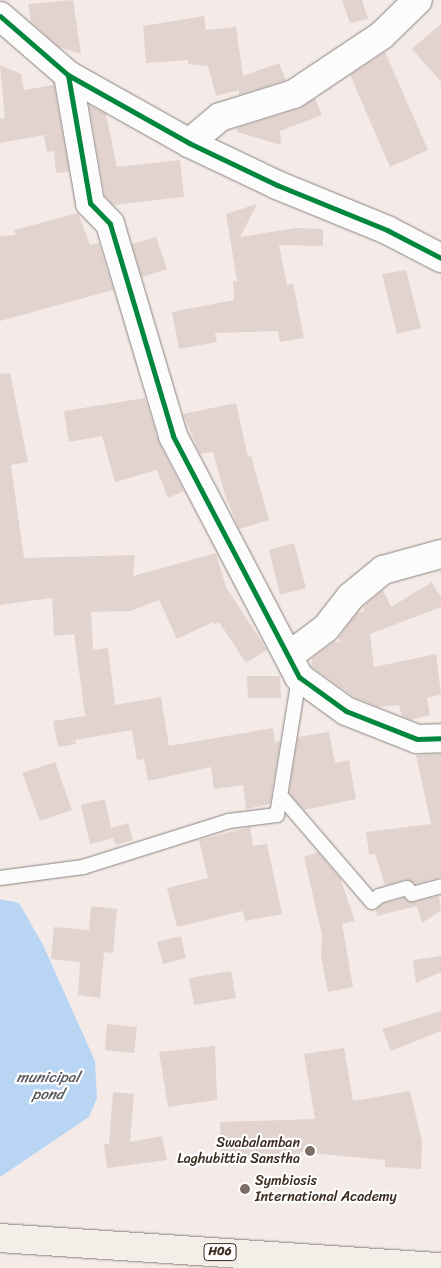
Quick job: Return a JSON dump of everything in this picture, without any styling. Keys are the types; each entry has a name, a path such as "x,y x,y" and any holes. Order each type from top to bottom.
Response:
{"highway":[{"name":"H06","path":"0,1238 441,1267"}],"street":[{"path":"189,143 220,117 294,94 382,35 418,0"},
{"path":"0,16 68,75 189,143 277,185 387,230 441,258"},
{"path":"68,75 90,203 110,224 173,436 274,631 295,666 346,711 417,739 441,738"},
{"path":"295,666 350,597 382,570 441,554"}],"lane":[{"path":"0,878 82,867 229,821 277,815 295,666"},
{"path":"280,795 372,902 379,896 407,888 412,894 441,886"}],"water":[{"name":"municipal pond","path":"0,899 19,903 43,945 95,1061 97,1098 89,1117 0,1177"}],"building":[{"path":"73,0 81,54 59,47 31,22 28,4"},
{"path":"342,0 362,0 368,19 350,23"},
{"path":"204,16 206,30 236,27 243,76 279,63 286,80 239,95 239,90 216,96 208,66 188,64 188,60 146,63 143,26"},
{"path":"441,24 441,82 412,49"},
{"path":"385,52 428,150 390,167 350,75"},
{"path":"0,65 21,74 24,90 54,85 69,172 56,173 54,151 47,152 44,135 0,143 0,119 5,118"},
{"path":"315,98 322,115 280,131 281,145 237,132 237,128 299,109"},
{"path":"89,105 106,114 117,167 180,160 184,197 113,205 105,196"},
{"path":"257,204 240,237 296,228 323,229 323,246 279,245 287,285 293,283 304,338 280,342 278,331 215,333 217,342 179,349 172,312 234,300 233,281 237,281 226,214"},
{"path":"78,213 90,245 99,243 113,290 0,321 0,236 16,235 14,230"},
{"path":"156,237 167,269 142,277 132,244"},
{"path":"406,270 421,328 397,334 382,274"},
{"path":"10,373 28,462 11,465 24,558 135,555 133,576 216,553 226,587 267,650 246,663 219,622 215,625 213,622 177,639 159,600 131,611 91,612 93,650 108,648 115,705 161,697 169,746 273,728 275,742 280,741 270,804 246,809 243,785 214,789 211,767 148,781 144,759 137,760 132,730 75,740 76,744 58,747 53,721 85,716 74,634 54,636 52,598 0,605 0,374"},
{"path":"145,398 159,443 184,491 168,498 157,470 115,482 102,436 69,442 64,411"},
{"path":"236,403 248,457 251,456 269,520 239,529 225,495 213,452 200,454 183,414"},
{"path":"294,543 306,588 280,595 269,550"},
{"path":"432,582 441,598 441,607 370,634 374,667 436,654 441,694 427,698 430,715 410,720 402,716 399,705 378,707 354,697 311,666 312,658 334,642 340,642 339,637 357,613 364,611 363,607 383,590 391,607"},
{"path":"247,676 280,676 281,698 248,698"},
{"path":"329,732 335,763 349,760 356,799 304,810 289,793 298,737"},
{"path":"441,754 441,877 415,884 405,880 385,885 375,854 369,854 366,832 431,824 416,755"},
{"path":"55,762 72,810 40,821 22,773"},
{"path":"105,799 111,828 128,823 133,840 116,845 113,838 90,844 81,805"},
{"path":"250,827 253,846 267,844 282,914 245,921 243,911 177,927 167,888 208,878 199,840"},
{"path":"318,852 340,878 355,921 342,924 353,987 328,992 321,956 322,935 304,857"},
{"path":"439,896 441,910 422,923 417,906 377,916 376,909 383,904 404,898 414,902"},
{"path":"91,906 117,909 113,953 104,952 100,998 78,995 80,962 51,959 54,927 89,930"},
{"path":"181,936 186,958 163,964 157,942"},
{"path":"441,956 441,972 416,983 413,960"},
{"path":"231,971 236,998 194,1005 189,978"},
{"path":"441,1011 441,1031 391,1051 382,1029"},
{"path":"107,1024 137,1027 134,1053 105,1050"},
{"path":"215,1046 217,1100 168,1107 159,1052"},
{"path":"344,1048 353,1101 410,1091 422,1141 421,1169 385,1167 385,1160 300,1152 301,1159 221,1162 220,1122 315,1119 304,1054"},
{"path":"113,1092 134,1094 130,1142 162,1136 167,1160 107,1168 104,1144 109,1144"}],"cycle path":[{"path":"0,16 68,75 189,143 277,185 387,230 441,258"},
{"path":"68,75 90,203 110,224 173,436 299,677 346,711 417,739 441,738"}],"place":[{"name":"Swabalamban Laghubittia Sanstha","path":"310,1151"},
{"name":"Symbiosis International Academy","path":"245,1189"}]}
